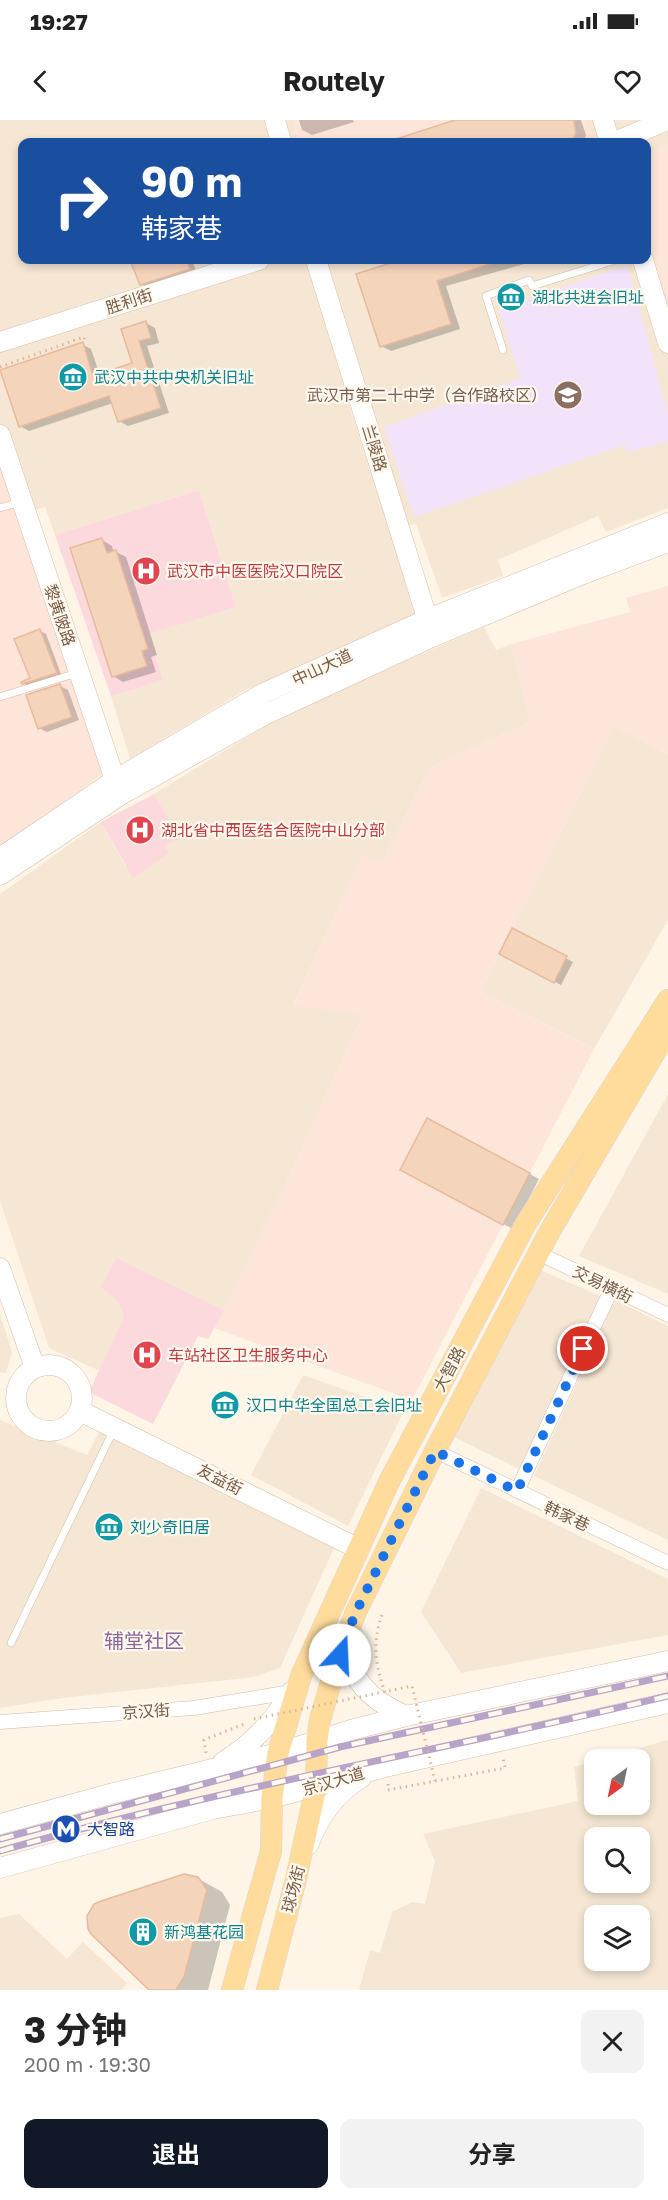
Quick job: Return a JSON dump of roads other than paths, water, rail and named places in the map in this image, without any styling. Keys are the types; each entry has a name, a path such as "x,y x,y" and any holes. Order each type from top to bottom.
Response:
{"main road":[{"path":"275,120 280,138"},
{"path":"603,120 609,138"},
{"path":"624,138 667,120"},
{"name":"胜利街","path":"0,342 246,264"},
{"name":"兰陵路","path":"317,264 430,628"},
{"path":"644,264 668,343"},
{"name":"黎黄陂路","path":"0,435 119,787"},
{"name":"中山大道","path":"0,858 119,787 264,715 430,628 668,524"},
{"name":"中山大道","path":"430,628 668,542"},
{"name":"中山大道","path":"0,875 119,787"},
{"name":"大智路","path":"272,1798 278,1753 301,1676 390,1482 525,1224 668,1000"},
{"name":"大智路","path":"316,1787 317,1740 320,1720 355,1614 435,1451 538,1253 668,1030"},
{"path":"0,1268 36,1368"},
{"path":"56,1366 67,1370 75,1377 81,1388 83,1399 80,1410 72,1423 62,1429 50,1432 39,1430 28,1424 8,1394 26,1374 36,1368 56,1366"},
{"name":"友益街","path":"80,1410 359,1549"},
{"path":"355,1614 350,1643 351,1663 355,1676 373,1697 389,1709 406,1716"},
{"path":"0,1824 114,1793 278,1753 406,1716 668,1661"},
{"path":"210,1770 238,1753 268,1726 291,1692"},
{"name":"京汉大道","path":"0,1869 213,1809 272,1798 380,1768 668,1702"},
{"path":"296,1879 312,1836 334,1799 352,1783 380,1768"},
{"name":"球场街","path":"267,1990 296,1879 316,1787"},
{"name":"球场街","path":"232,1990 271,1851 272,1798"}],"street":[{"name":"交易横街","path":"538,1253 668,1315"},
{"path":"517,1491 612,1288"},
{"name":"韩家巷","path":"435,1451 668,1563"},
{"name":"京汉街","path":"0,1722 194,1708 291,1692"}],"lane":[{"path":"503,350 486,296 529,280 532,286 603,264"},
{"path":"0,508 21,502"},
{"path":"0,697 79,673"},
{"path":"11,1643 115,1427"}],"railway":[{"path":"0,1839 340,1747 668,1676"},
{"path":"0,1851 166,1808 668,1696"}],"place":[{"name":"湖北共进会旧址","path":"511,297"},
{"name":"武汉中共中央机关旧址","path":"73,377"},
{"name":"武汉市第二十中学（合作路校区）","path":"568,395"},
{"name":"武汉市中医医院汉口院区","path":"146,571"},
{"name":"湖北省中西医结合医院中山分部","path":"140,830"},
{"name":"车站社区卫生服务中心","path":"147,1355"},
{"name":"汉口中华全国总工会旧址","path":"225,1405"},
{"name":"刘少奇旧居","path":"109,1527"},
{"name":"大智路","path":"66,1829"},
{"name":"新鸿基花园","path":"143,1932"}],"district":[{"name":"辅堂社区","path":"144,1641"}]}
